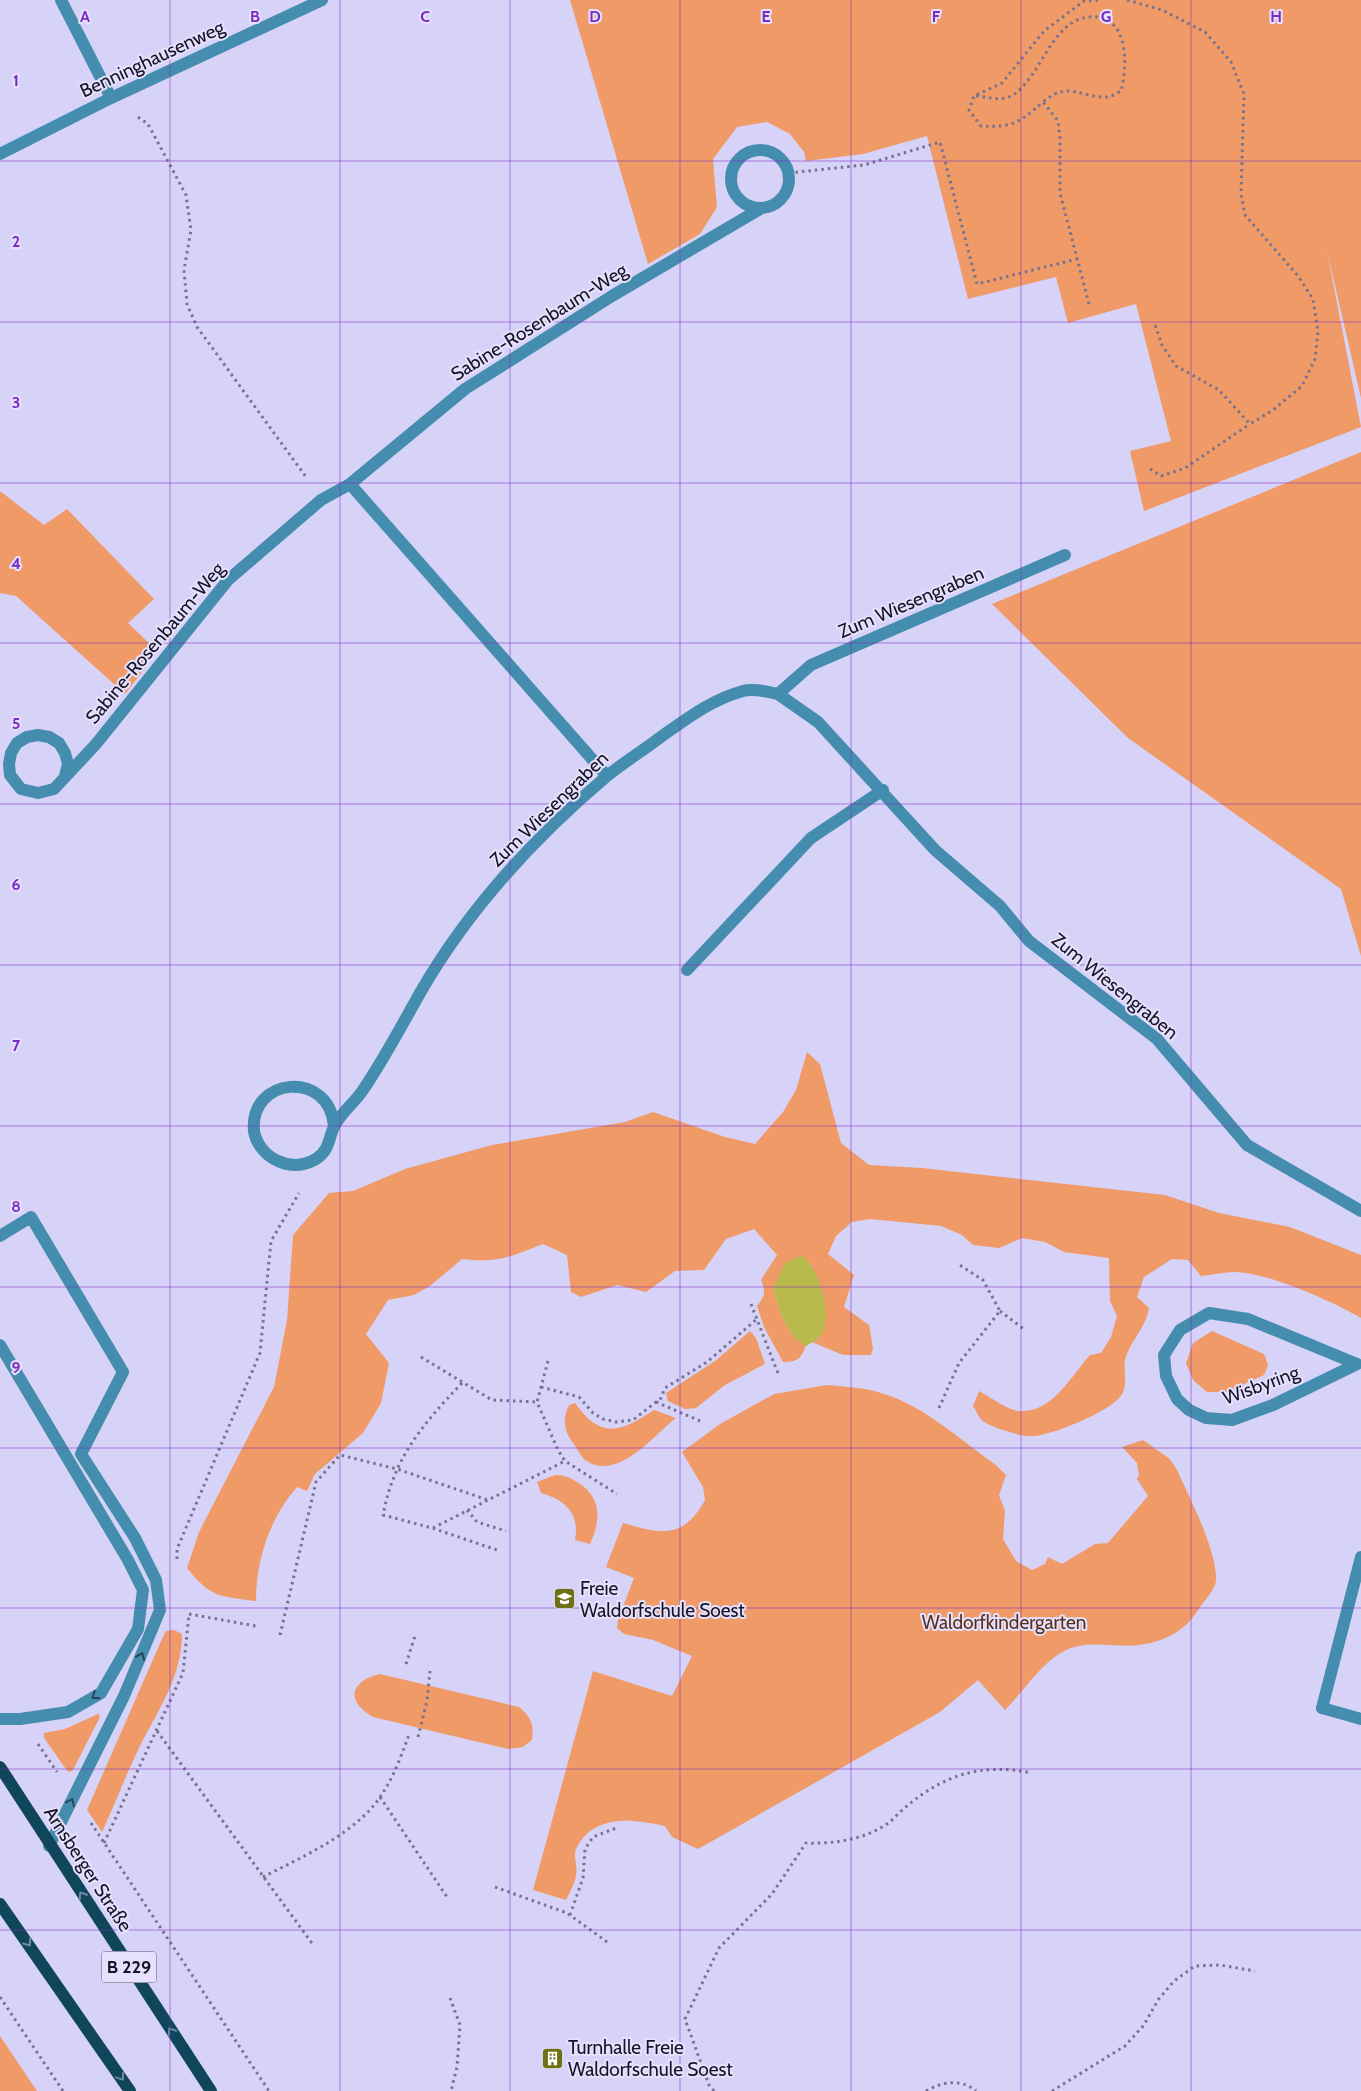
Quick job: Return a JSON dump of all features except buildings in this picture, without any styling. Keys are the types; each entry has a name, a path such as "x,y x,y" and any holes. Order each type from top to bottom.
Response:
{"main road":[{"name":"Arnsberger Straße","path":"0,1767 211,2091"},
{"path":"0,1904 130,2091"}],"street":[{"path":"61,0 111,98"},
{"name":"Benninghausenweg","path":"0,154 111,98 322,0"},
{"path":"760,209 743,203 733,191 730,179 736,163 749,152 766,151 781,159 789,174"},
{"name":"Sabine-Rosenbaum-Weg","path":"65,776 68,764 65,753 59,743 49,737 38,735 27,737 17,743 11,753 8,764 10,775 17,785 26,791 38,794 49,792 59,785 65,776 96,744 228,580 321,500 350,484 465,389 612,296 760,209 771,207 784,196 789,186 789,174"},
{"path":"350,484 607,776"},
{"name":"Zum Wiesengraben","path":"778,694 811,665 1065,555"},
{"name":"Zum Wiesengraben","path":"316,1159 331,1141 334,1126 373,1075 440,958 513,865 607,776 706,705 746,690 778,694 818,722 883,790 935,850 1000,906 1029,941 1157,1039 1246,1145 1361,1211"},
{"path":"687,970 811,838 883,790"},
{"path":"316,1159 301,1165 286,1165 271,1158 261,1148 254,1133 255,1118 261,1103 272,1092 286,1086 302,1086 316,1092 328,1104 334,1126"},
{"path":"0,1236 31,1217 123,1372 81,1454 135,1538 156,1580 160,1610 124,1696 50,1846"},
{"name":"Wisbyring","path":"1209,1313 1248,1318 1359,1365 1273,1405 1232,1420 1206,1418 1189,1410 1177,1399 1166,1376 1164,1355 1180,1330 1209,1313"},
{"path":"0,1345 128,1560 143,1590 138,1629 101,1693 68,1712 20,1719 0,1719"},
{"path":"1361,1557 1322,1708 1361,1719"}],"path":[{"path":"974,96 1002,100 1013,95 1026,84 1050,46 1076,21 1089,17 1103,19 1118,28 1124,41 1126,75 1121,91 1108,97 1069,89 1053,93 1019,122 1002,127 981,126 969,110 974,96 1002,83 1044,31 1084,1 1098,0"},
{"path":"1126,0 1162,10 1205,32 1231,62 1244,94 1241,194 1245,215 1298,276 1314,299 1318,332 1315,359 1302,386 1273,410 1185,468 1161,476 1150,469"},
{"path":"111,98 148,124 186,195 191,230 184,270 186,296 187,304 197,327 321,500"},
{"path":"1043,102 1058,121 1060,137 1060,193 1089,304"},
{"path":"789,174 864,165 940,142 977,284 1077,259"},
{"path":"1154,322 1162,345 1176,366 1219,390 1250,424"},
{"path":"178,1564 177,1549 260,1353 271,1241 316,1159"},
{"path":"958,1264 983,1280 1000,1311 1025,1330"},
{"path":"751,1304 779,1376"},
{"path":"939,1408 958,1363 1000,1311"},
{"path":"541,1387 579,1397 593,1413 603,1419 616,1422 633,1420 661,1398 665,1388 707,1362 757,1319"},
{"path":"421,1357 492,1400 537,1402"},
{"path":"548,1361 537,1402 558,1450 565,1461 617,1494"},
{"path":"462,1383 425,1422 397,1469 383,1515 432,1528 500,1551"},
{"path":"656,1402 700,1421"},
{"path":"280,1635 316,1482 340,1455 397,1469 488,1500"},
{"path":"432,1528 565,1461"},
{"path":"467,1510 477,1522 506,1532"},
{"path":"104,1843 136,1770 157,1731 183,1672 189,1614 186,1605"},
{"path":"189,1614 256,1626"},
{"path":"406,1664 415,1636"},
{"path":"418,1737 427,1701 430,1671"},
{"path":"157,1731 314,1946"},
{"path":"263,1877 324,1845 363,1816 380,1797 409,1735"},
{"path":"714,2091 709,2085 685,2019 719,1948 772,1894 806,1842 831,1844 865,1834 887,1824 908,1805 946,1781 980,1769 1007,1768 1032,1773"},
{"path":"73,1797 269,2091"},
{"path":"380,1797 446,1897"},
{"path":"570,1915 583,1878 585,1849 593,1837 616,1828"},
{"path":"495,1887 570,1915 610,1944"},
{"path":"1052,2091 1125,2046 1144,2025 1158,2000 1174,1981 1194,1966 1220,1965 1256,1971"},
{"path":"0,1997 63,2091"},
{"path":"450,1998 460,2025 457,2067 451,2091"},
{"path":"926,2091 938,2084 955,2082 976,2091"}],"green space":[{"path":"570,0 1361,0 1361,398 1327,251 1361,427 1144,511 1130,451 1171,441 1136,304 1068,323 1056,277 968,299 927,136 863,154 806,161 804,152 790,134 767,122 737,127 713,159 717,207 700,234 648,264"},
{"path":"1361,452 1361,956 1341,889 1128,738 992,604"},
{"path":"0,491 44,525 67,509 154,599 128,623 153,647 146,667 125,694 16,596 0,593"},
{"path":"807,1052 820,1064 841,1143 869,1165 922,1168 1165,1195 1219,1213 1290,1227 1361,1255 1361,1318 1317,1296 1265,1277 1235,1272 1201,1276 1188,1260 1172,1259 1144,1277 1137,1297 1149,1308 1145,1322 1127,1353 1125,1360 1125,1384 1120,1397 1103,1410 1062,1429 1036,1436 1027,1436 997,1428 982,1420 973,1406 979,1391 1014,1410 1027,1411 1038,1408 1058,1394 1090,1355 1101,1353 1111,1337 1117,1316 1110,1301 1109,1258 1064,1252 1045,1242 1022,1238 999,1248 973,1245 962,1235 941,1226 870,1219 852,1222 836,1236 828,1254 854,1275 844,1307 869,1325 873,1348 871,1355 843,1355 812,1342 819,1338 824,1298 810,1263 773,1288 784,1321 793,1335 806,1346 798,1359 783,1362 764,1327 757,1306 764,1294 761,1280 777,1255 754,1229 726,1239 704,1270 675,1271 646,1292 617,1285 581,1297 571,1292 567,1255 543,1244 504,1258 486,1260 462,1259 430,1286 414,1295 388,1300 366,1334 389,1363 381,1403 363,1433 315,1474 307,1491 297,1487 287,1499 266,1540 259,1570 256,1601 217,1594 195,1578 187,1568 199,1532 274,1387 287,1320 293,1235 329,1193 353,1191 405,1169 492,1145 625,1122 653,1112 725,1137 755,1144 783,1112 796,1090"},
{"path":"750,1331 756,1338 765,1364 725,1385 696,1408 685,1409 668,1401 666,1393 715,1361"},
{"path":"1212,1331 1264,1354 1268,1365 1264,1375 1227,1392 1207,1392 1193,1380 1186,1363 1193,1343"},
{"name":"Waldorfkindergarten","path":"827,1385 865,1389 884,1394 918,1409 996,1465 1006,1475 999,1495 1005,1511 1003,1539 1016,1561 1032,1570 1045,1564 1048,1557 1062,1564 1095,1544 1108,1543 1148,1496 1137,1479 1139,1475 1137,1463 1122,1447 1143,1440 1170,1459 1177,1470 1208,1540 1215,1569 1216,1581 1213,1588 1187,1624 1165,1638 1130,1646 1082,1645 1073,1647 1055,1656 1005,1710 978,1680 940,1712 698,1849 672,1837 665,1826 628,1821 615,1821 603,1824 583,1837 576,1849 575,1878 566,1900 533,1890 593,1671 672,1696 692,1656 653,1640 624,1634 617,1628 618,1620 634,1578 606,1567 623,1523 649,1530 670,1531 688,1522 697,1513 705,1500 703,1487 682,1452 720,1424 774,1394"},
{"path":"575,1403 594,1423 612,1429 631,1423 654,1410 676,1418 634,1454 610,1466 597,1465 585,1460 566,1430 565,1415 569,1405"},
{"path":"555,1475 561,1475 577,1482 585,1488 595,1502 597,1518 594,1535 590,1544 575,1540 575,1522 569,1509 550,1496 541,1493 537,1482"},
{"path":"174,1630 182,1634 178,1665 168,1693 134,1758 102,1832 87,1810 162,1639 166,1631"},
{"path":"380,1674 519,1707 531,1721 532,1740 523,1747 508,1749 373,1717 358,1705 355,1692 357,1686 362,1681"},
{"path":"98,1714 100,1717 76,1764 72,1771 68,1772 44,1738 44,1733 65,1729"},
{"path":"0,2036 37,2091 0,2091"}],"shaded area":[{"path":"802,1255 808,1261 818,1279 825,1302 826,1313 822,1334 806,1346 793,1335 784,1321 773,1288 785,1263"}],"place":[{"name":"Freie Waldorfschule Soest","path":"564,1599"},
{"name":"Turnhalle Freie Waldorfschule Soest","path":"552,2058"}]}
